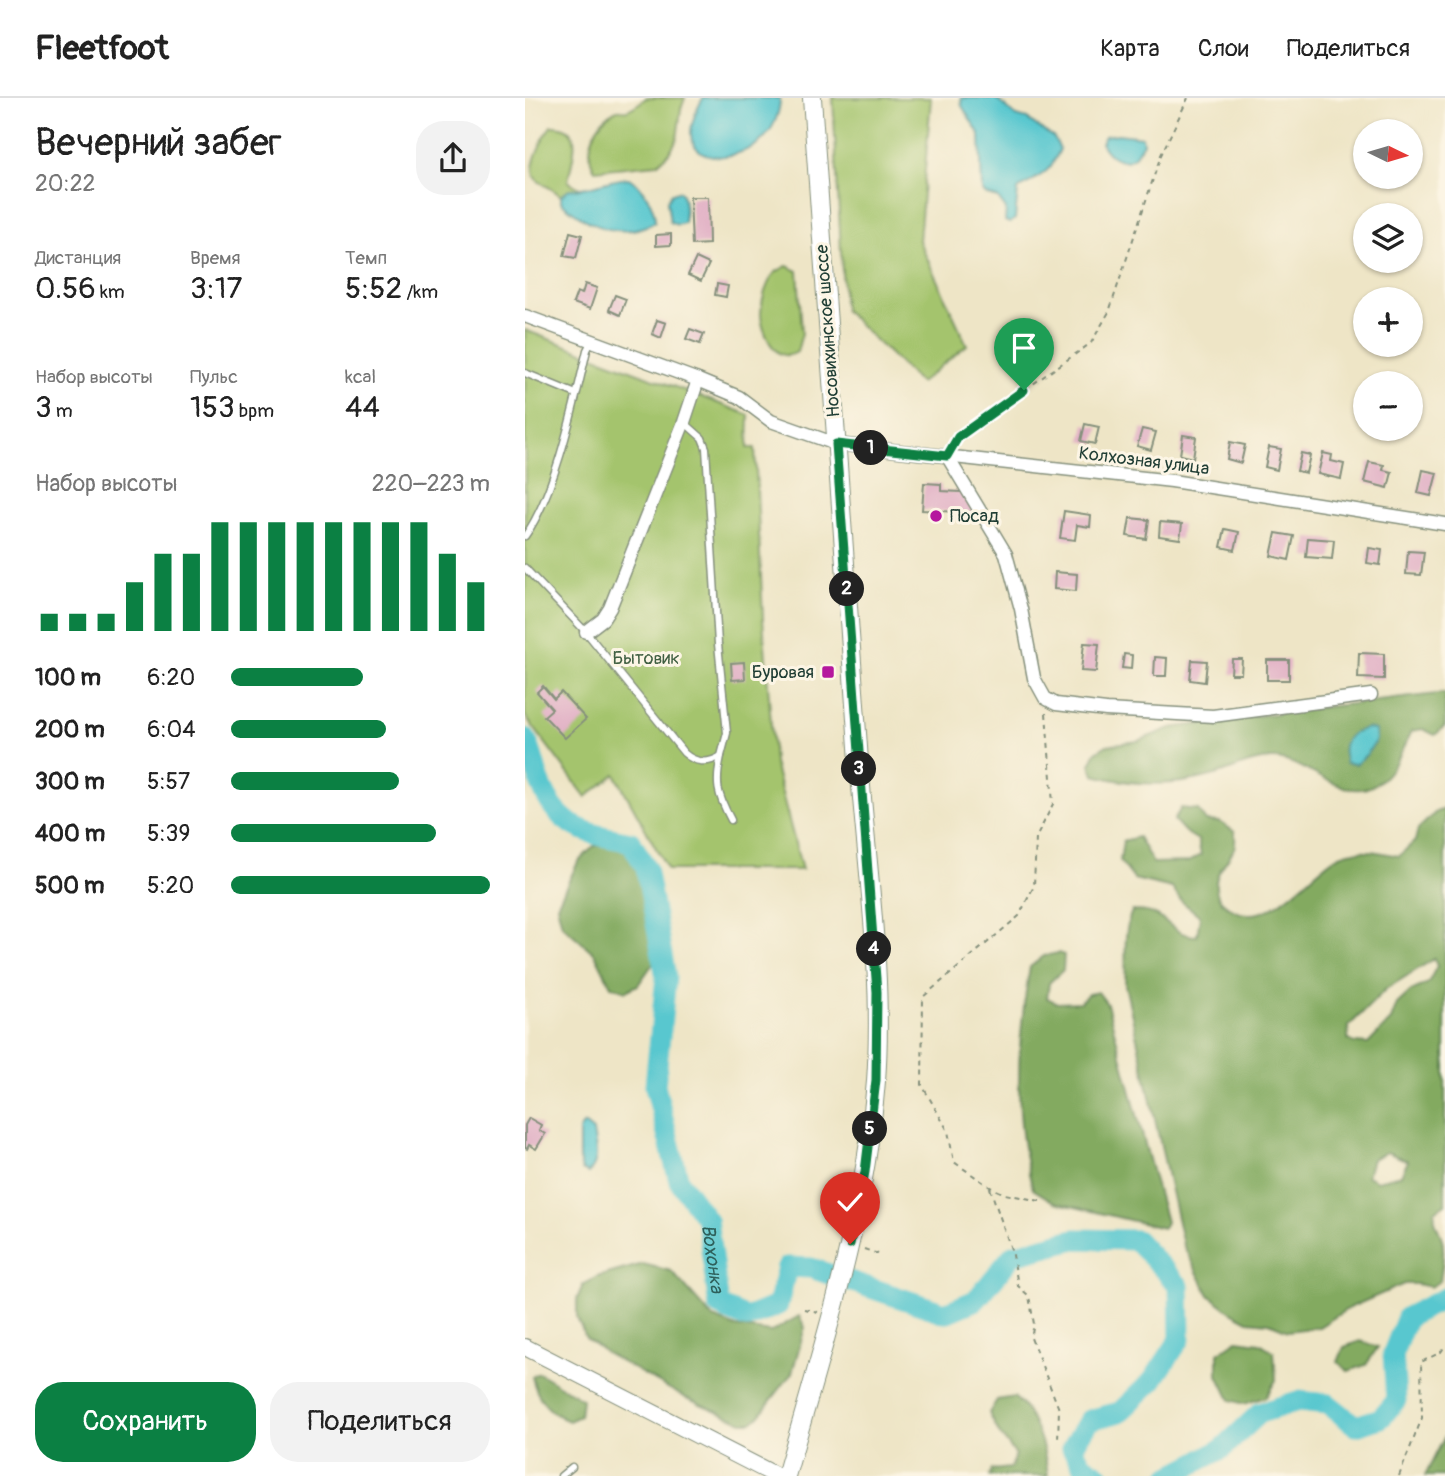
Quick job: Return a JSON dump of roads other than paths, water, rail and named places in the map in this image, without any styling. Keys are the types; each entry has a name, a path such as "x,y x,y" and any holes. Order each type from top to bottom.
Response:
{"main road":[{"name":"Носовихинское шоссе","path":"786,1476 832,1317 865,1172 874,1093 877,992 812,98"}],"street":[{"name":"Колхозная улица","path":"525,316 698,380 739,397 772,421 836,444 1172,481 1445,524"},
{"path":"586,632 603,619 610,608 698,380"},
{"path":"947,456 1006,554 1021,609 1034,678 1045,698 1056,704 1106,710 1213,716 1371,695"},
{"path":"525,1347 777,1476"}],"lane":[{"path":"525,536 549,487 587,351 593,340"},
{"path":"525,373 576,394"},
{"path":"684,422 702,438 706,448 718,644 727,733 716,779 719,797 731,820"},
{"path":"525,568 586,632 692,760 714,760 721,756"},
{"path":"561,1476 572,1467"}],"water":[{"path":"703,98 780,98 776,120 764,138 738,153 715,156 697,149 692,140 692,124"},
{"path":"961,98 995,98 1016,116 1027,119 1054,138 1060,149 1043,174 1018,190 1015,219 1010,223 1005,221 1006,209 998,198 982,191 980,135 962,106"},
{"path":"1118,134 1142,137 1143,143 1134,157 1127,161 1111,156 1101,143 1105,136"},
{"path":"629,178 639,186 653,209 655,222 642,228 605,228 582,218 561,202 561,196 569,189"},
{"path":"680,191 684,202 684,223 677,225 670,222 667,201 672,193"},
{"path":"1368,728 1375,730 1376,740 1356,764 1346,763 1344,744 1355,732"},
{"path":"584,1124 593,1131 596,1148 595,1164 588,1173 582,1170 579,1159 579,1130"}],"waterway":[{"name":"Вохонка","path":"525,738 543,789 559,814 568,822 591,833 631,842 646,868 666,977 655,1086 679,1181 707,1220 719,1306 747,1318 778,1305 787,1267 811,1268 945,1313 976,1300 1013,1255 1075,1239 1136,1240 1179,1286 1180,1339 1153,1380 1120,1412 1089,1420 1072,1448 1082,1464 1100,1476"},
{"name":"Вохонка","path":"1170,1476 1222,1449 1260,1413 1298,1401 1328,1404 1356,1426 1381,1418 1396,1400 1393,1353 1407,1317 1445,1298"}],"place":[{"name":"Посад","path":"936,516"},
{"name":"Буровая","path":"828,672"}],"park label":[{"name":"Бытовик","path":"646,658"}]}
